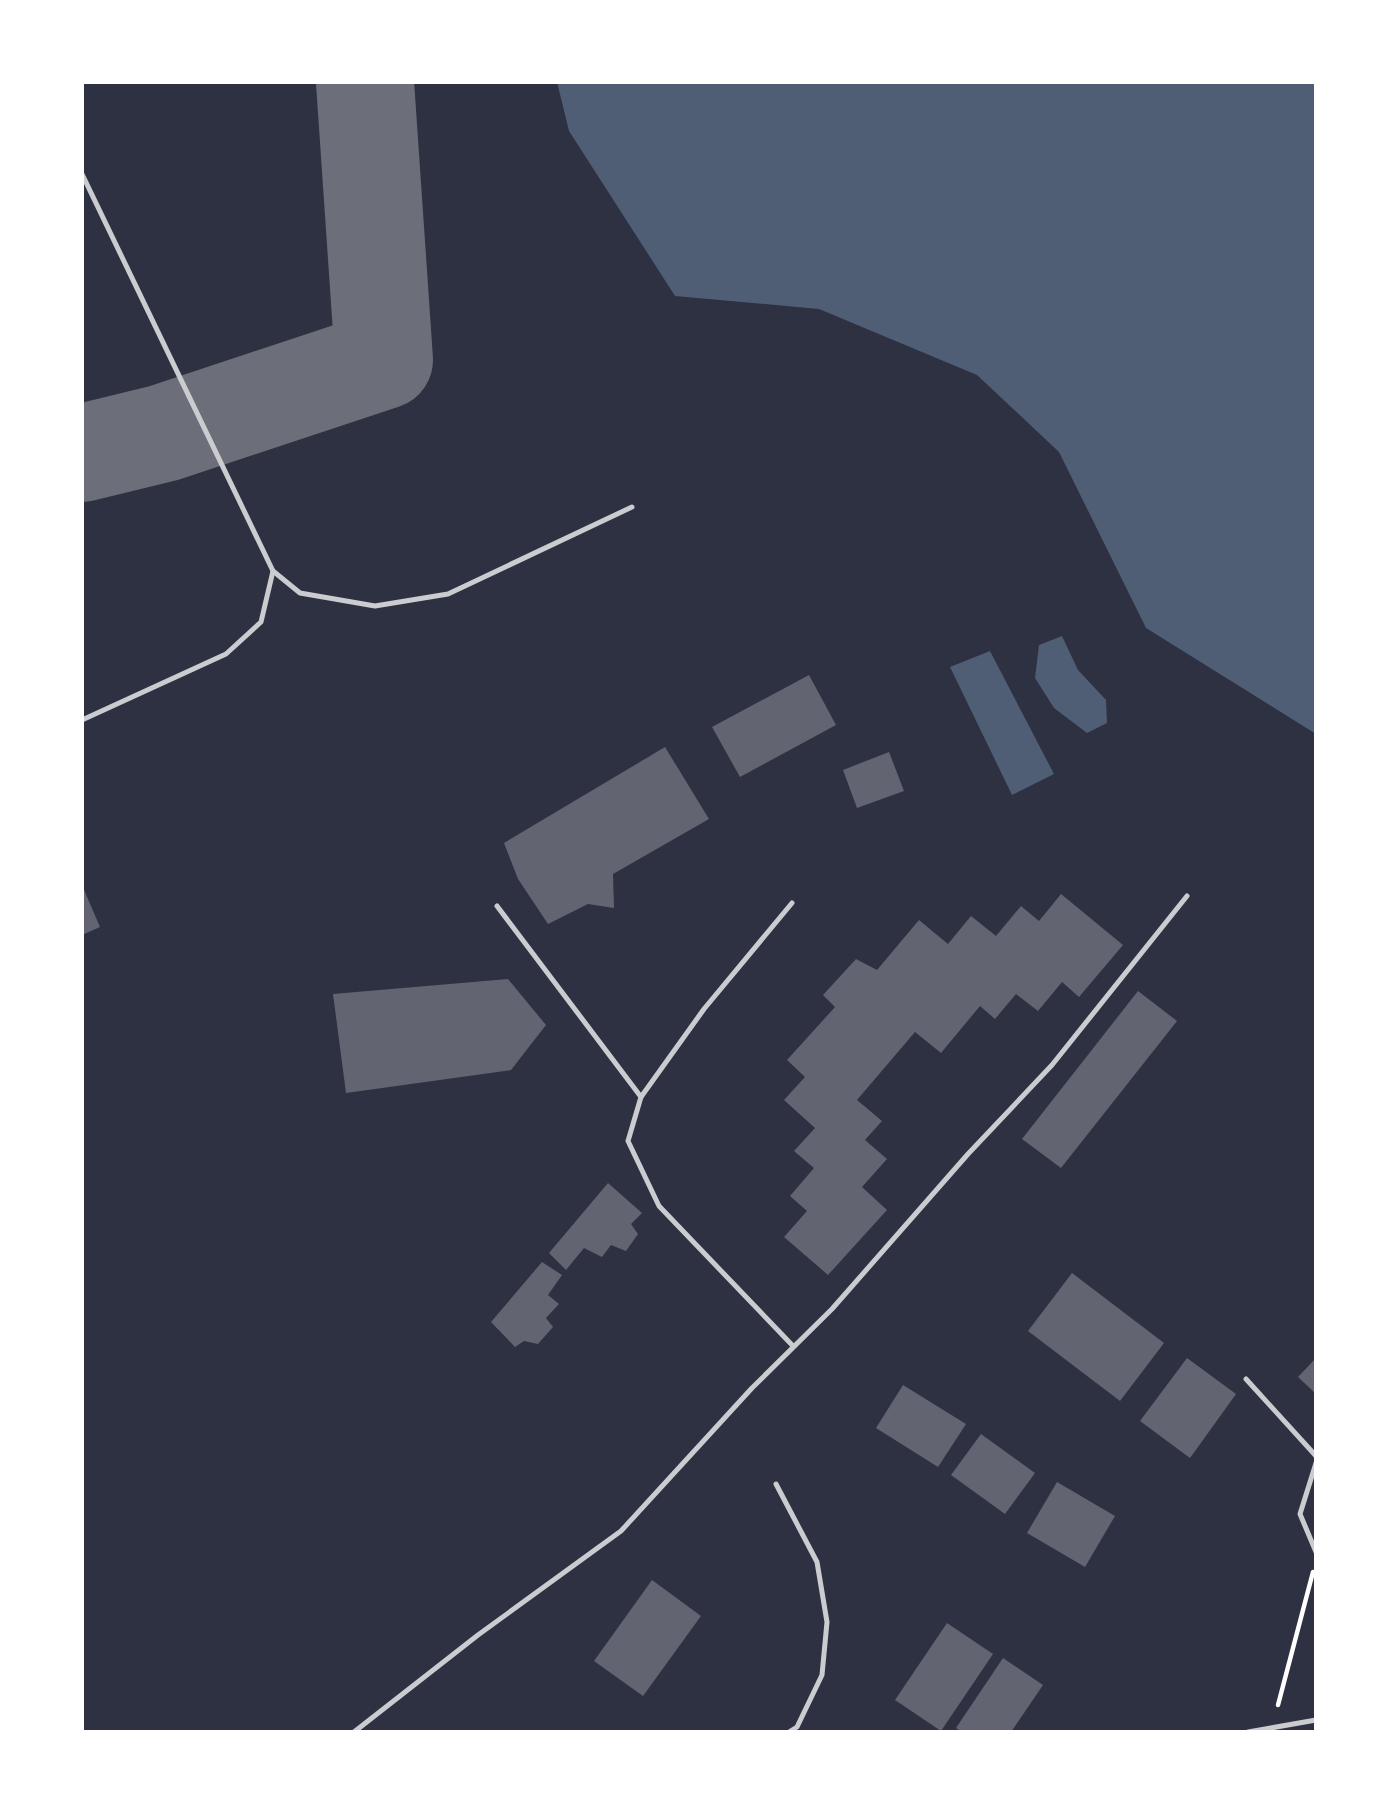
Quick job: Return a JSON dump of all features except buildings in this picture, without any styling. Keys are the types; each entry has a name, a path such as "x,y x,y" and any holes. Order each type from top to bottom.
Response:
{"lane":[{"path":"82,174 273,571 300,593 375,606 448,594 632,507"},
{"path":"82,720 226,654 261,622 273,571"},
{"path":"354,1732 478,1635 621,1531 752,1388 832,1309 968,1154 1052,1065 1187,896"},
{"path":"792,903 704,1009 641,1097 628,1141 659,1206 793,1346"},
{"path":"496,906 641,1097"},
{"path":"1246,1379 1316,1456"},
{"path":"1316,1463 1300,1514 1316,1552"},
{"path":"776,1484 817,1562 827,1622 822,1675 797,1727 789,1732"},
{"path":"1248,1732 1316,1720"}],"path":[{"path":"1272,1726 1316,1562"}],"water":[{"path":"557,82 1316,82 1316,734 1146,628 1059,452 977,375 819,309 675,296 569,131"},
{"path":"1062,636 1078,670 1106,700 1107,723 1087,733 1054,708 1035,678 1039,645"},
{"path":"990,651 1054,774 1012,795 950,667"}],"taxiway":[{"path":"82,453 164,433 384,360 365,82"}]}
